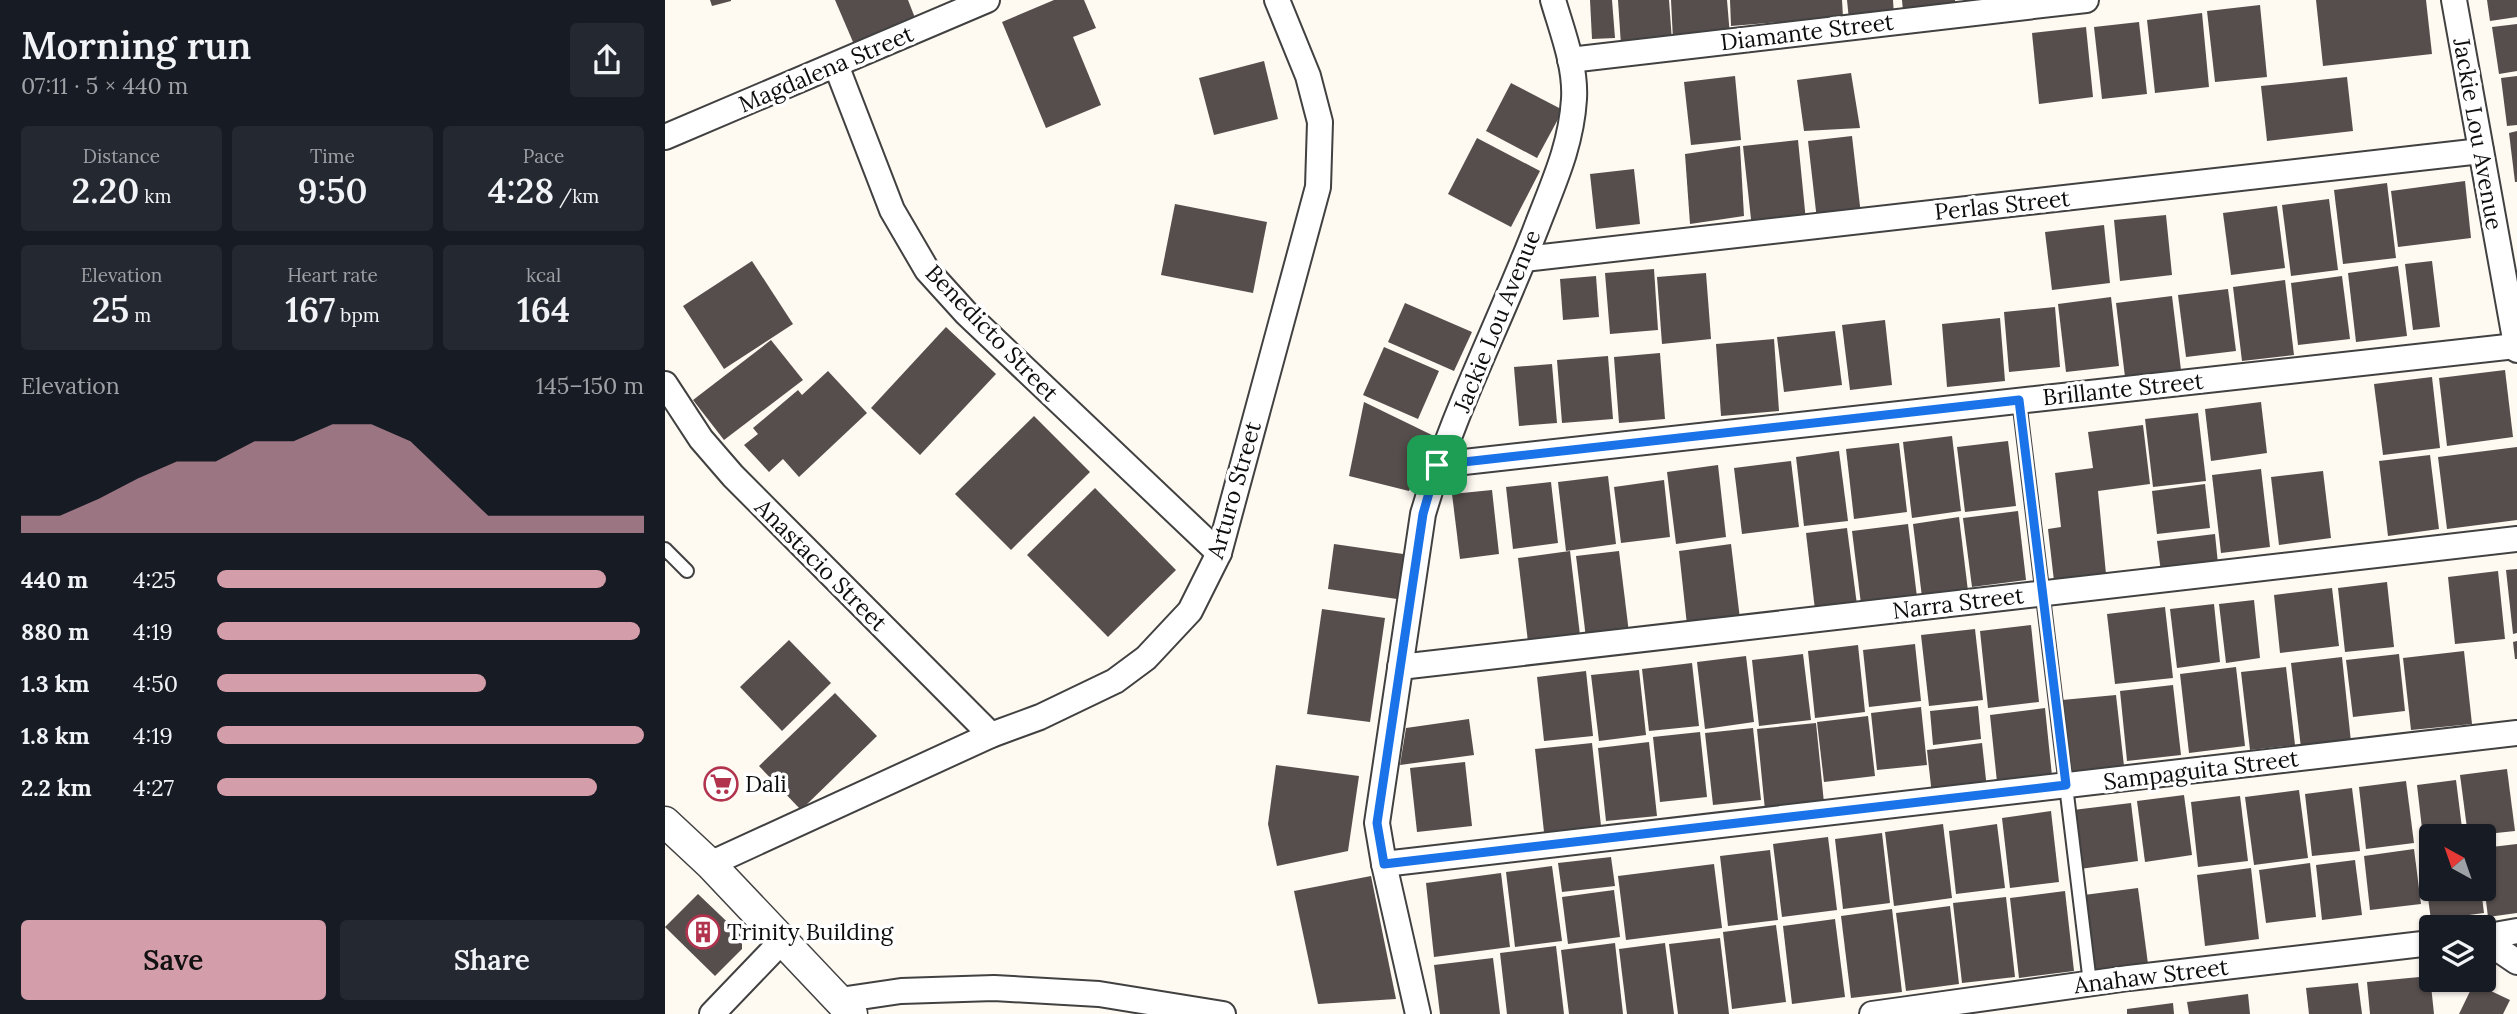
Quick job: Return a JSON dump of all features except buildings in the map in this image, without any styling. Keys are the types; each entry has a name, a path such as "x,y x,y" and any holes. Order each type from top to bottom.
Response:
{"street":[{"name":"Magdalena Street","path":"665,138 987,0"},
{"name":"Arturo Street","path":"710,864 1115,681 1146,658 1190,611 1219,553 1318,187 1320,122 1308,76 1277,0"},
{"name":"Jackie Lou Avenue","path":"1418,1014 1377,823 1423,514 1437,465 1524,260 1569,144 1574,96 1570,60 1553,0"},
{"name":"Diamante Street","path":"1570,60 2086,0"},
{"name":"Jackie Lou Avenue","path":"2454,0 2517,348"},
{"name":"Benedicto Street","path":"836,65 892,210 927,270 966,313 1219,553"},
{"name":"Perlas Street","path":"1524,260 2480,151"},
{"name":"Brillante Street","path":"1437,465 2517,348"},
{"name":"Anastacio Street","path":"665,384 701,439 733,476 991,735"},
{"name":"Narra Street","path":"1399,667 2517,539"},
{"name":"Sampaguita Street","path":"1384,864 2517,733"},
{"path":"665,821 710,864 846,1007 901,991 994,988 1099,994 1223,1014"},
{"path":"2496,935 2517,931"},
{"path":"712,1014 782,941"},
{"name":"Anahaw Street","path":"1872,1014 2090,983 2419,944"},
{"path":"2496,947 2517,962"}],"lane":[{"path":"2019,400 2090,983"},
{"path":"665,549 687,571"}],"place":[{"name":"Dali","path":"721,784"},
{"name":"Trinity Building","path":"703,932"}],"route":[{"path":"2019,400 2066,785 1384,864 1377,823 1423,514 1437,465 2019,400"}]}
